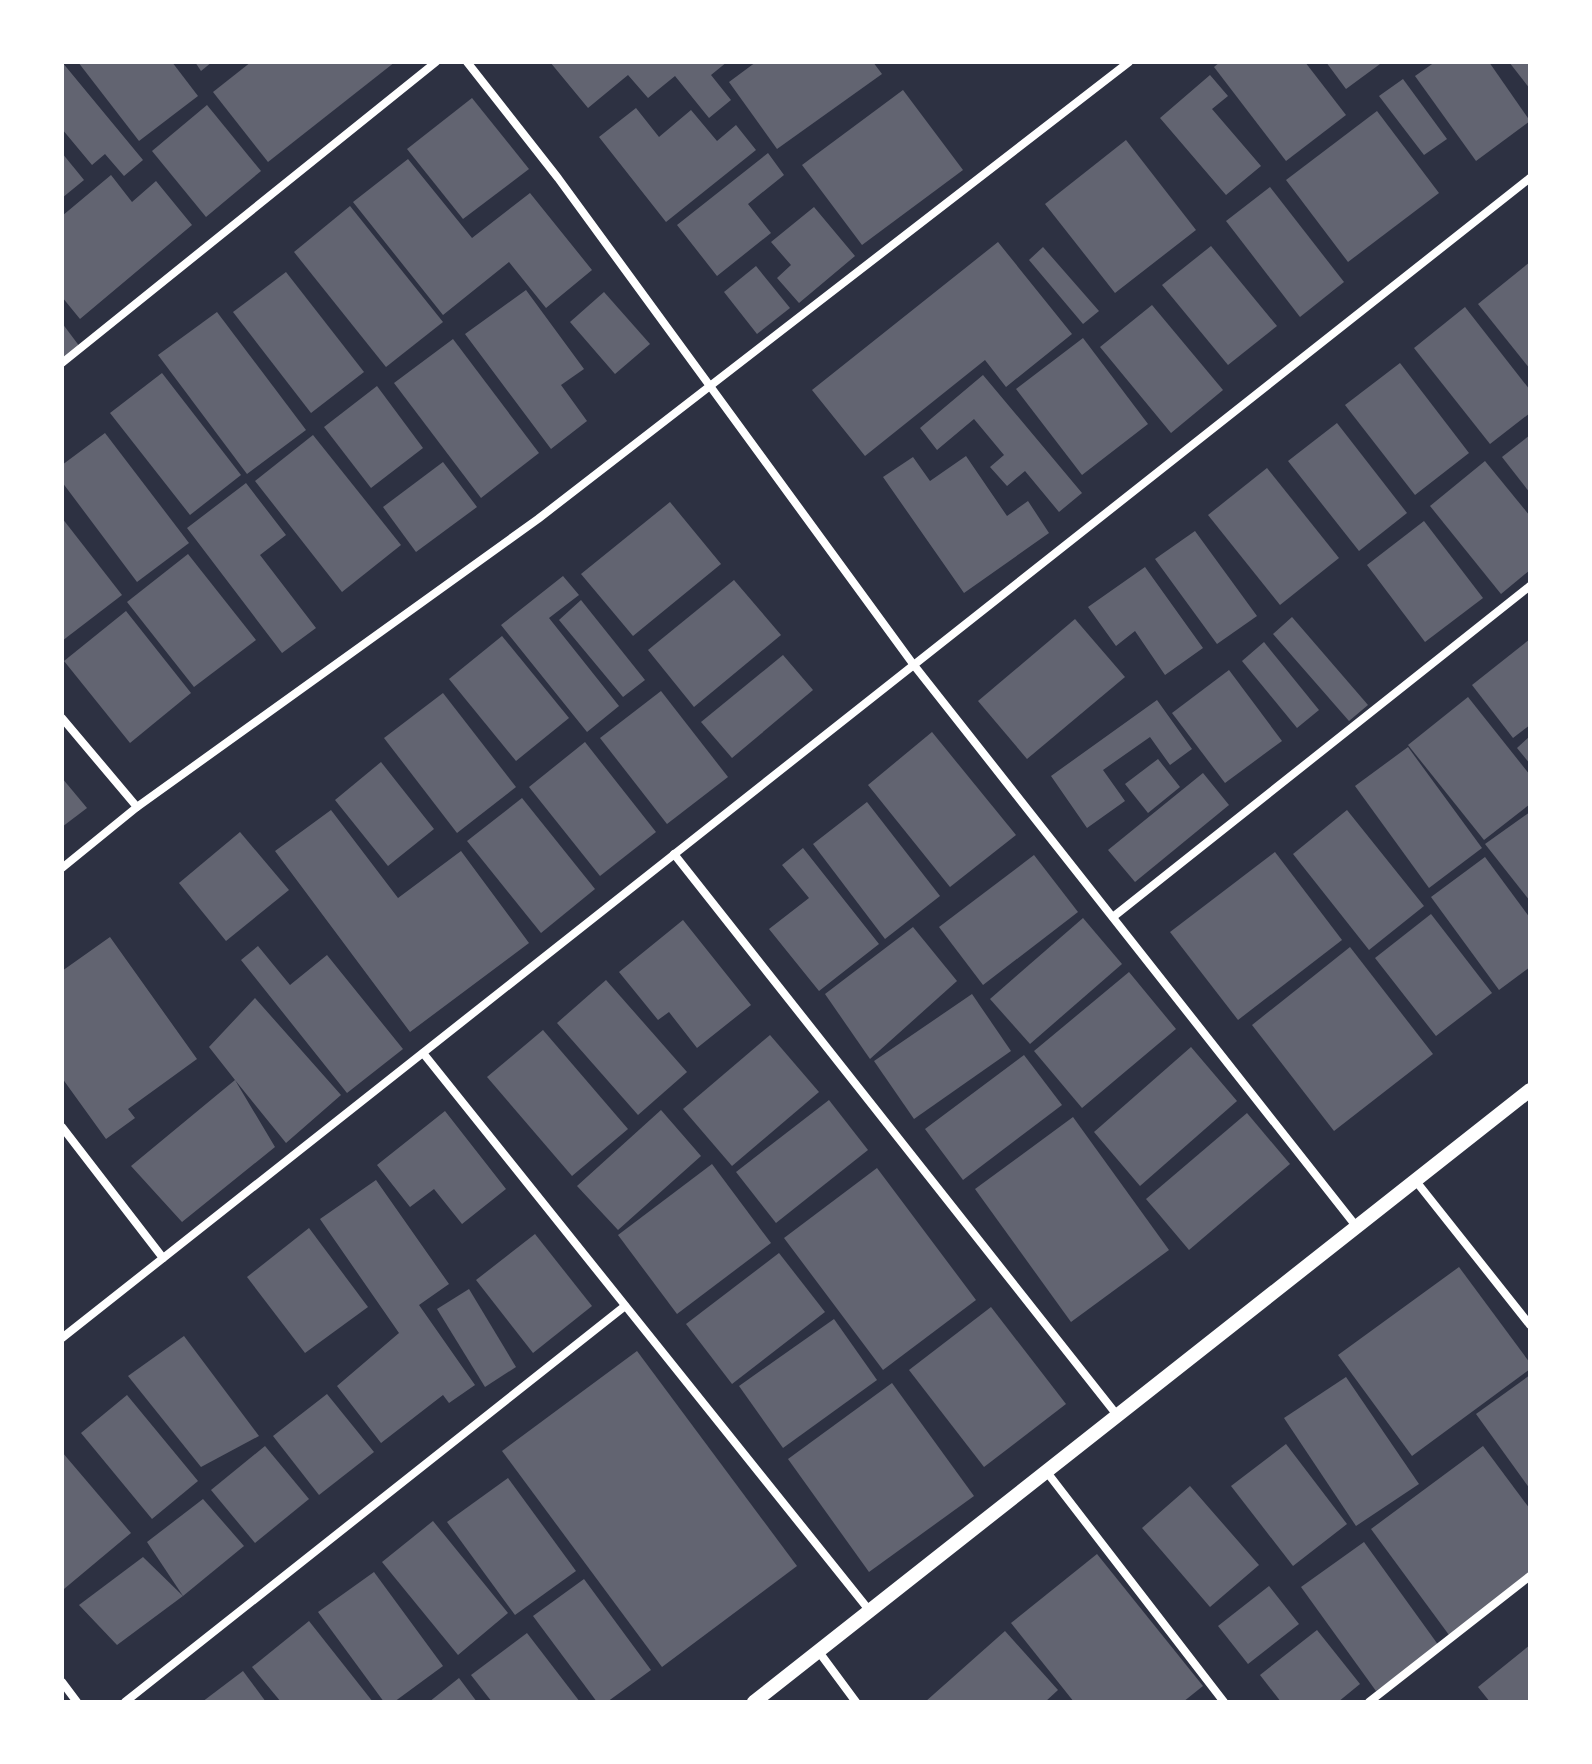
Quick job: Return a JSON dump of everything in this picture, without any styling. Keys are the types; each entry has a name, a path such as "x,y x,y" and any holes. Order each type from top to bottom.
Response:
{"street":[{"path":"62,363 436,62"},
{"path":"467,62 558,178 913,664 1356,1226"},
{"path":"62,868 137,807 538,519 1129,62"},
{"path":"62,1338 1530,178"},
{"path":"1113,917 1530,586"},
{"path":"62,718 137,807"},
{"path":"674,854 1117,1415"},
{"path":"423,1053 869,1610"},
{"path":"754,1702 1530,1090"},
{"path":"62,1127 163,1258"},
{"path":"1415,1180 1530,1325"},
{"path":"125,1702 625,1306"},
{"path":"1046,1471 1224,1702"},
{"path":"1369,1702 1530,1576"},
{"path":"819,1652 856,1702"},
{"path":"62,1682 77,1702"}],"building":[{"path":"62,62 143,160 124,176 105,154 92,165 62,129"},
{"path":"78,62 172,62 198,96 139,141"},
{"path":"195,62 212,62 201,71"},
{"path":"251,62 395,62 268,162 213,92"},
{"path":"550,62 727,62 711,75 731,100 709,118 675,76 648,98 628,75 588,108"},
{"path":"756,62 873,62 882,74 777,149 729,82"},
{"path":"1220,62 1305,62 1346,115 1286,161 1214,67"},
{"path":"1326,62 1378,62 1380,64 1346,89"},
{"path":"1435,62 1489,62 1530,121 1476,161 1415,76"},
{"path":"1509,62 1530,62 1530,89"},
{"path":"1210,75 1228,96 1212,109 1261,166 1226,195 1160,118"},
{"path":"1403,79 1447,139 1424,155 1379,96"},
{"path":"903,90 963,170 862,245 802,165"},
{"path":"472,98 529,169 463,219 407,149"},
{"path":"207,105 261,171 206,217 152,151"},
{"path":"636,108 659,137 691,110 717,141 736,125 756,150 666,222 599,137"},
{"path":"1377,111 1439,193 1348,262 1286,180"},
{"path":"1126,140 1196,230 1115,293 1045,204"},
{"path":"62,153 84,180 62,198"},
{"path":"768,153 784,175 748,204 771,233 717,276 677,225"},
{"path":"408,159 472,238 530,193 592,270 546,308 509,262 443,315 353,202"},
{"path":"111,175 132,202 156,181 192,225 80,319 62,297 62,216"},
{"path":"1270,187 1344,282 1300,317 1226,221"},
{"path":"350,206 443,322 386,367 294,252"},
{"path":"814,207 855,256 799,303 777,278 791,265 771,242"},
{"path":"998,242 1072,334 1006,387 985,360 865,456 812,390"},
{"path":"1211,246 1277,326 1228,365 1162,285"},
{"path":"1043,247 1099,311 1083,324 1029,260"},
{"path":"1530,262 1530,369 1478,304"},
{"path":"756,266 790,308 757,334 724,292"},
{"path":"286,272 364,372 311,413 233,312"},
{"path":"526,290 584,369 561,385 587,421 551,449 465,334"},
{"path":"604,292 650,344 615,374 570,322"},
{"path":"1152,305 1223,390 1171,433 1100,347"},
{"path":"1465,307 1530,390 1530,413 1490,444 1414,348"},
{"path":"217,312 306,430 247,474 158,355"},
{"path":"62,323 80,347 62,361"},
{"path":"1083,338 1148,424 1082,475 1016,389"},
{"path":"453,339 539,453 481,498 394,383"},
{"path":"1400,363 1469,453 1415,495 1345,405"},
{"path":"162,373 241,475 190,515 110,413"},
{"path":"983,375 1082,493 1059,512 1025,471 1007,486 990,467 1004,455 974,419 937,450 920,428"},
{"path":"377,386 423,448 371,488 324,427"},
{"path":"1337,423 1407,513 1359,551 1288,461"},
{"path":"105,433 189,543 137,582 62,482 62,465"},
{"path":"313,435 401,545 342,592 255,481"},
{"path":"1530,435 1530,493 1502,457"},
{"path":"966,456 1007,516 1028,501 1049,533 964,593 883,477 913,457 930,481"},
{"path":"1485,461 1530,516 1530,570 1501,594 1430,506"},
{"path":"443,462 477,507 416,552 383,507"},
{"path":"1267,468 1339,558 1280,605 1208,515"},
{"path":"246,483 286,535 260,555 316,628 282,653 187,528"},
{"path":"670,502 721,564 633,636 581,574"},
{"path":"62,518 122,595 62,641"},
{"path":"1424,521 1483,598 1425,642 1367,565"},
{"path":"1195,531 1257,616 1217,644 1155,559"},
{"path":"188,554 256,640 194,687 127,602"},
{"path":"1145,567 1203,648 1165,675 1135,631 1116,646 1088,607"},
{"path":"563,576 579,595 549,618 619,706 587,732 501,625"},
{"path":"734,580 781,635 694,707 648,650"},
{"path":"581,600 645,680 623,697 559,620"},
{"path":"126,611 191,693 130,743 64,661"},
{"path":"1292,617 1368,705 1349,721 1273,634"},
{"path":"1075,619 1125,677 1027,759 978,701"},
{"path":"502,636 569,718 516,761 449,679"},
{"path":"1530,639 1530,725 1513,738 1472,685"},
{"path":"1264,642 1319,710 1297,728 1242,661"},
{"path":"783,655 813,690 732,758 701,722"},
{"path":"1229,670 1282,741 1225,783 1172,713"},
{"path":"661,691 728,777 667,824 600,738"},
{"path":"443,693 516,787 457,833 384,738"},
{"path":"1468,697 1530,775 1530,804 1484,840 1408,745"},
{"path":"1157,700 1192,749 1170,765 1150,737 1103,770 1125,801 1087,828 1051,776"},
{"path":"932,732 1016,835 950,887 868,785"},
{"path":"1530,736 1530,764 1517,748"},
{"path":"585,742 656,832 600,876 529,787"},
{"path":"1408,747 1482,848 1429,888 1355,786"},
{"path":"1158,759 1180,787 1148,813 1125,784"},
{"path":"381,762 434,829 388,866 335,800"},
{"path":"1203,773 1229,805 1135,882 1108,850"},
{"path":"62,778 87,808 62,827"},
{"path":"522,798 595,889 541,933 467,841"},
{"path":"867,802 940,896 885,939 813,844"},
{"path":"331,810 398,898 461,851 529,943 410,1032 275,851"},
{"path":"1347,810 1424,906 1369,950 1293,854"},
{"path":"1530,812 1530,901 1485,844"},
{"path":"240,832 289,890 226,941 179,883"},
{"path":"803,848 879,944 819,991 769,929 809,898 782,865"},
{"path":"1275,852 1342,940 1238,1020 1170,932"},
{"path":"1034,855 1078,912 983,985 939,927"},
{"path":"1485,857 1530,918 1530,967 1499,990 1431,897"},
{"path":"1431,914 1492,993 1436,1036 1375,958"},
{"path":"1083,918 1122,964 1030,1044 990,999"},
{"path":"683,920 751,1005 697,1048 669,1012 658,1020 619,972"},
{"path":"913,927 957,981 870,1059 825,994"},
{"path":"110,937 197,1059 128,1109 135,1118 106,1139 62,1078 62,971"},
{"path":"258,946 290,985 327,955 403,1049 347,1093 241,960"},
{"path":"1350,947 1433,1054 1334,1131 1252,1025"},
{"path":"1129,972 1176,1029 1082,1108 1034,1051"},
{"path":"606,980 687,1072 638,1115 557,1023"},
{"path":"972,994 1011,1051 914,1119 874,1061"},
{"path":"255,998 341,1095 286,1143 209,1047"},
{"path":"543,1030 628,1129 572,1176 487,1077"},
{"path":"770,1035 819,1092 732,1166 683,1109"},
{"path":"1191,1047 1237,1101 1140,1186 1094,1132"},
{"path":"1024,1055 1062,1105 963,1180 925,1129"},
{"path":"235,1080 275,1147 182,1222 131,1166"},
{"path":"829,1100 868,1150 776,1223 736,1172"},
{"path":"661,1110 701,1156 618,1230 577,1186"},
{"path":"445,1111 506,1189 462,1224 434,1189 410,1207 377,1165"},
{"path":"1247,1113 1290,1164 1189,1250 1146,1199"},
{"path":"1073,1117 1169,1250 1071,1322 975,1189"},
{"path":"712,1164 771,1243 677,1314 618,1235"},
{"path":"877,1168 976,1300 883,1370 784,1238"},
{"path":"376,1180 449,1284 419,1305 475,1385 449,1403 443,1395 381,1443 337,1386 399,1333 320,1219"},
{"path":"309,1228 368,1307 305,1353 247,1277"},
{"path":"535,1234 592,1306 533,1353 476,1280"},
{"path":"779,1253 825,1312 732,1384 686,1324"},
{"path":"1459,1267 1530,1363 1530,1369 1412,1456 1338,1355"},
{"path":"469,1289 516,1367 485,1387 437,1309"},
{"path":"991,1307 1066,1404 984,1467 909,1370"},
{"path":"834,1319 877,1380 783,1448 739,1386"},
{"path":"184,1336 259,1436 201,1467 128,1376"},
{"path":"637,1351 797,1566 662,1667 502,1451"},
{"path":"1530,1375 1530,1489 1476,1414"},
{"path":"1346,1377 1419,1484 1356,1526 1284,1418"},
{"path":"892,1383 974,1496 869,1572 788,1459"},
{"path":"327,1394 374,1452 319,1495 273,1436"},
{"path":"127,1395 198,1481 152,1519 81,1433"},
{"path":"1286,1444 1347,1524 1293,1566 1231,1486"},
{"path":"265,1446 309,1499 255,1543 211,1490"},
{"path":"1483,1446 1530,1509 1530,1574 1449,1635 1371,1529"},
{"path":"62,1452 131,1533 64,1589 62,1586"},
{"path":"508,1478 576,1571 515,1615 447,1522"},
{"path":"1190,1486 1259,1565 1210,1607 1142,1528"},
{"path":"203,1499 244,1546 183,1596 147,1542"},
{"path":"433,1521 508,1613 458,1655 382,1562"},
{"path":"1364,1542 1439,1646 1376,1691 1301,1587"},
{"path":"1097,1554 1203,1686 1183,1702 1074,1702 1011,1623"},
{"path":"143,1557 183,1596 117,1645 79,1605"},
{"path":"374,1572 443,1666 394,1702 384,1702 318,1612"},
{"path":"584,1579 651,1670 607,1702 597,1702 533,1616"},
{"path":"1269,1586 1299,1624 1248,1664 1218,1626"},
{"path":"309,1621 373,1702 281,1702 252,1667"},
{"path":"1317,1630 1360,1684 1338,1702 1281,1702 1260,1675"},
{"path":"1005,1631 1058,1690 1045,1702 925,1702"},
{"path":"527,1633 580,1702 492,1702 471,1675"},
{"path":"1530,1645 1530,1702 1490,1702 1478,1687"},
{"path":"243,1671 266,1702 202,1702"},
{"path":"459,1678 477,1702 429,1702"}]}
